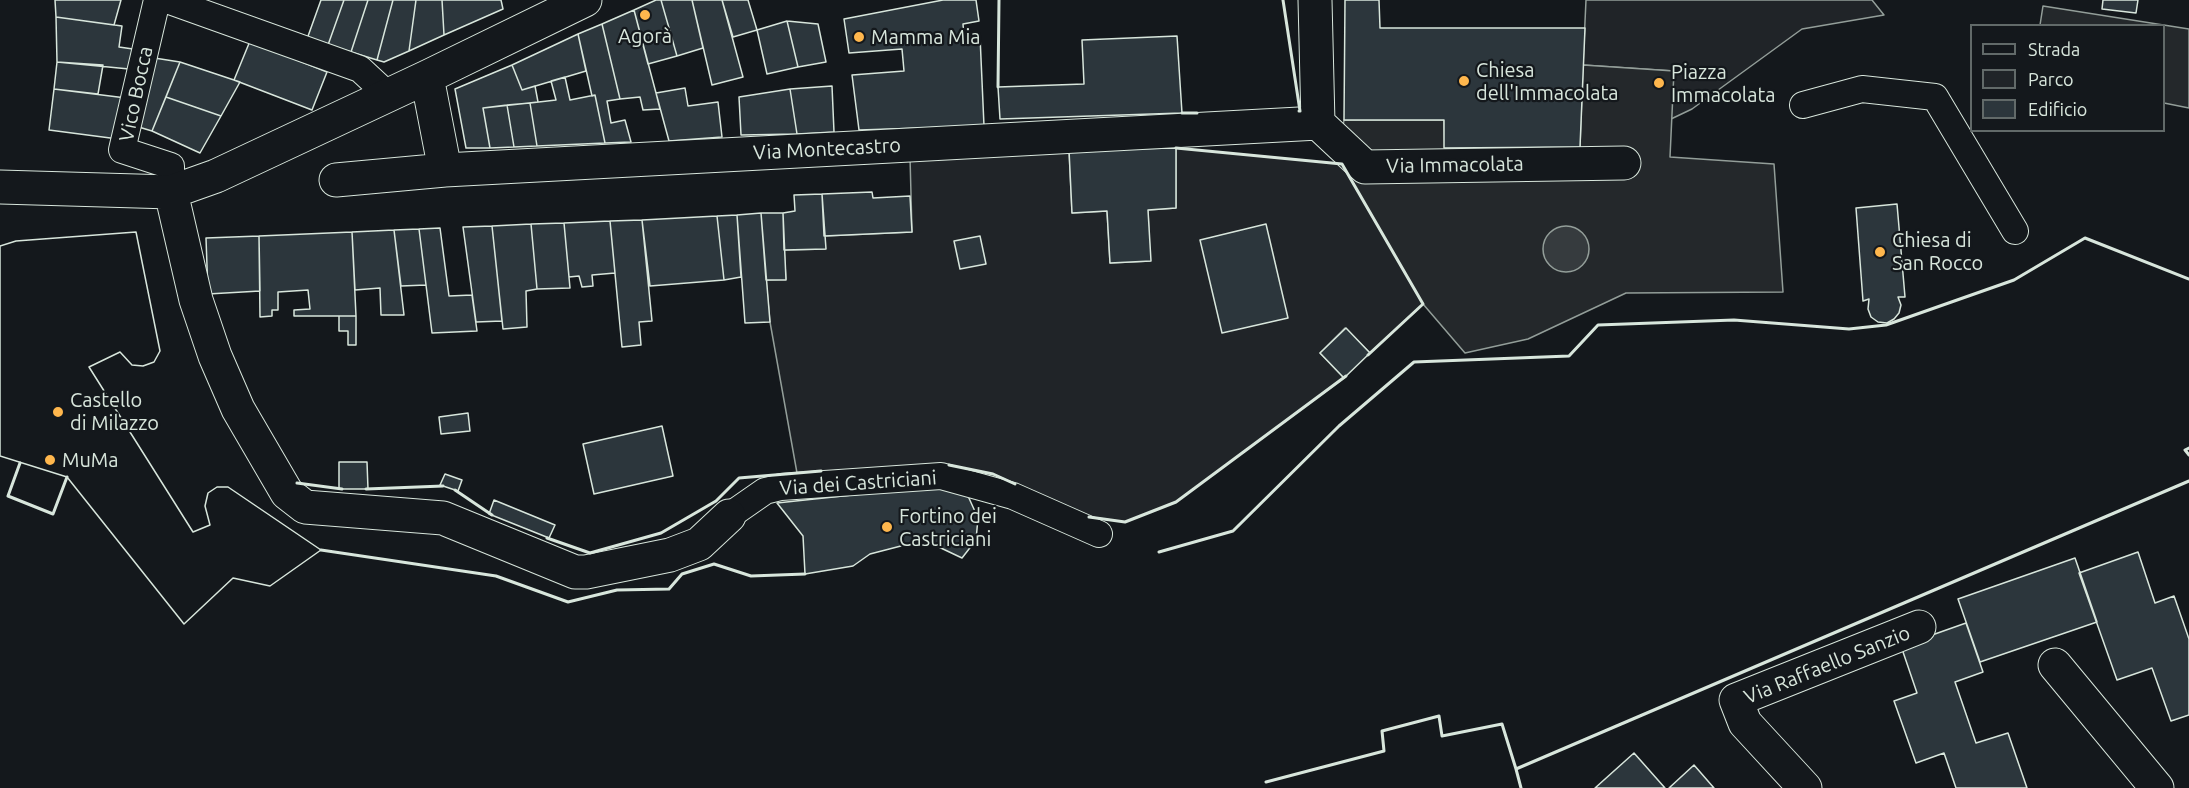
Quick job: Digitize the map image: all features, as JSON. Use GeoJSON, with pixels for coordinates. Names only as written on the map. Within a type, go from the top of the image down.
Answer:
{"type":"FeatureCollection","features":[{"type":"Feature","properties":{"kind":"street","name":"Vico Bocca"},"geometry":{"type":"LineString","coordinates":[[157,0],[122,150],[171,166],[171,192]]}},
{"type":"Feature","properties":{"kind":"street"},"geometry":{"type":"LineString","coordinates":[[167,0],[360,69],[388,95]]}},
{"type":"Feature","properties":{"kind":"street"},"geometry":{"type":"LineString","coordinates":[[1315,0],[1318,123]]}},
{"type":"Feature","properties":{"kind":"street"},"geometry":{"type":"LineString","coordinates":[[0,187],[171,192],[216,176],[427,77],[567,2]]}},
{"type":"Feature","properties":{"kind":"street"},"geometry":{"type":"LineString","coordinates":[[427,77],[446,170]]}},
{"type":"Feature","properties":{"kind":"street"},"geometry":{"type":"LineString","coordinates":[[1803,105],[1862,89],[1935,97],[2015,231]]}},
{"type":"Feature","properties":{"kind":"street","name":"Via Immacolata"},"geometry":{"type":"LineString","coordinates":[[1318,123],[1365,167],[1624,163]]}},
{"type":"Feature","properties":{"kind":"street","name":"Via Montecastro"},"geometry":{"type":"LineString","coordinates":[[336,180],[446,170],[1318,123]]}},
{"type":"Feature","properties":{"kind":"street","name":"Via dei Castriciani"},"geometry":{"type":"LineString","coordinates":[[171,192],[196,300],[219,366],[238,409],[287,494],[305,507],[443,519],[574,572],[586,572],[649,559],[699,544],[729,516],[765,491],[780,487],[941,476],[1013,496],[1099,534]]}},
{"type":"Feature","properties":{"kind":"street","name":"Via Raffaello Sanzio"},"geometry":{"type":"LineString","coordinates":[[1805,788],[1745,723],[1736,700],[1919,627]]}},
{"type":"Feature","properties":{"kind":"street"},"geometry":{"type":"LineString","coordinates":[[2055,665],[2157,788]]}},
{"type":"Feature","properties":{"kind":"green space"},"geometry":{"type":"Polygon","coordinates":[[[1586,0],[1872,0],[1884,15],[1802,29],[1692,109],[1671,119],[1674,71],[1583,65],[1586,0]]]}},
{"type":"Feature","properties":{"kind":"green space"},"geometry":{"type":"Polygon","coordinates":[[[1176,148],[1342,164],[1423,304],[1370,353],[1345,328],[1320,353],[1344,378],[1176,502],[1125,522],[1091,517],[993,474],[944,464],[797,473],[770,322],[766,280],[786,279],[784,250],[825,249],[824,236],[912,232],[910,157],[1069,150],[1072,213],[1107,211],[1110,263],[1150,261],[1148,210],[1176,208],[1176,148]]]}},
{"type":"Feature","properties":{"kind":"shaded area"},"geometry":{"type":"Polygon","coordinates":[[[2043,6],[2157,24],[2040,24],[2043,6]]]}},
{"type":"Feature","properties":{"kind":"shaded area"},"geometry":{"type":"Polygon","coordinates":[[[2165,25],[2189,29],[2189,108],[2165,103],[2165,25]]]}},
{"type":"Feature","properties":{"kind":"shaded area","name":"Piazza Immacolata"},"geometry":{"type":"Polygon","coordinates":[[[1583,65],[1674,71],[1670,157],[1774,164],[1783,292],[1626,293],[1528,339],[1465,353],[1423,304],[1342,164],[1340,145],[1344,120],[1444,120],[1445,148],[1580,147],[1583,65]]]}},
{"type":"Feature","properties":{"kind":"shaded area"},"geometry":{"type":"Polygon","coordinates":[[[1566,226],[1582,233],[1589,249],[1582,265],[1566,272],[1550,265],[1543,249],[1550,233],[1566,226]]]}},
{"type":"Feature","properties":{"kind":"building"},"geometry":{"type":"Polygon","coordinates":[[[55,0],[121,0],[114,25],[56,17],[55,0]]]}},
{"type":"Feature","properties":{"kind":"building"},"geometry":{"type":"Polygon","coordinates":[[[321,0],[344,0],[328,45],[307,39],[321,0]]]}},
{"type":"Feature","properties":{"kind":"building"},"geometry":{"type":"Polygon","coordinates":[[[344,0],[368,0],[351,52],[328,45],[344,0]]]}},
{"type":"Feature","properties":{"kind":"building"},"geometry":{"type":"Polygon","coordinates":[[[368,0],[393,0],[377,60],[351,52],[368,0]]]}},
{"type":"Feature","properties":{"kind":"building"},"geometry":{"type":"Polygon","coordinates":[[[393,0],[416,0],[409,51],[384,62],[377,60],[393,0]]]}},
{"type":"Feature","properties":{"kind":"building"},"geometry":{"type":"Polygon","coordinates":[[[416,0],[442,0],[444,35],[409,51],[416,0]]]}},
{"type":"Feature","properties":{"kind":"building"},"geometry":{"type":"Polygon","coordinates":[[[442,0],[501,0],[503,9],[444,35],[442,0]]]}},
{"type":"Feature","properties":{"kind":"building"},"geometry":{"type":"Polygon","coordinates":[[[661,0],[677,56],[648,64],[634,10],[661,0]]]}},
{"type":"Feature","properties":{"kind":"building"},"geometry":{"type":"Polygon","coordinates":[[[661,0],[692,0],[703,48],[677,56],[661,0]]]}},
{"type":"Feature","properties":{"kind":"building"},"geometry":{"type":"Polygon","coordinates":[[[692,0],[722,0],[743,77],[712,85],[692,0]]]}},
{"type":"Feature","properties":{"kind":"building"},"geometry":{"type":"Polygon","coordinates":[[[722,0],[748,0],[757,30],[733,37],[722,0]]]}},
{"type":"Feature","properties":{"kind":"building"},"geometry":{"type":"Polygon","coordinates":[[[943,0],[976,0],[979,21],[963,24],[964,37],[980,36],[984,126],[859,130],[852,75],[904,71],[902,49],[849,53],[844,19],[943,0]]]}},
{"type":"Feature","properties":{"kind":"building","name":"Chiesa dell'Immacolata"},"geometry":{"type":"Polygon","coordinates":[[[1345,0],[1379,0],[1380,28],[1585,28],[1580,147],[1444,148],[1444,120],[1344,120],[1345,0]]]}},
{"type":"Feature","properties":{"kind":"building"},"geometry":{"type":"Polygon","coordinates":[[[2103,0],[2138,0],[2136,13],[2102,9],[2103,0]]]}},
{"type":"Feature","properties":{"kind":"building"},"geometry":{"type":"Polygon","coordinates":[[[634,10],[660,109],[643,110],[640,97],[620,99],[602,24],[634,10]]]}},
{"type":"Feature","properties":{"kind":"building"},"geometry":{"type":"Polygon","coordinates":[[[56,17],[122,26],[119,47],[133,49],[129,69],[57,62],[56,17]]]}},
{"type":"Feature","properties":{"kind":"building"},"geometry":{"type":"Polygon","coordinates":[[[787,21],[798,67],[767,74],[757,30],[787,21]]]}},
{"type":"Feature","properties":{"kind":"building"},"geometry":{"type":"Polygon","coordinates":[[[787,21],[818,24],[826,62],[798,67],[787,21]]]}},
{"type":"Feature","properties":{"kind":"building"},"geometry":{"type":"Polygon","coordinates":[[[602,24],[620,99],[607,101],[611,123],[625,120],[631,142],[605,143],[595,95],[592,96],[578,34],[602,24]]]}},
{"type":"Feature","properties":{"kind":"building"},"geometry":{"type":"Polygon","coordinates":[[[578,34],[586,71],[522,90],[512,65],[578,34]]]}},
{"type":"Feature","properties":{"kind":"building"},"geometry":{"type":"Polygon","coordinates":[[[1177,36],[1182,113],[1000,119],[998,87],[1084,84],[1082,40],[1177,36]]]}},
{"type":"Feature","properties":{"kind":"building"},"geometry":{"type":"Polygon","coordinates":[[[250,41],[327,72],[312,110],[234,80],[250,41]]]}},
{"type":"Feature","properties":{"kind":"building"},"geometry":{"type":"Polygon","coordinates":[[[148,57],[180,62],[152,131],[132,125],[148,57]]]}},
{"type":"Feature","properties":{"kind":"building"},"geometry":{"type":"Polygon","coordinates":[[[57,62],[103,65],[98,94],[54,89],[57,62]]]}},
{"type":"Feature","properties":{"kind":"building"},"geometry":{"type":"Polygon","coordinates":[[[180,62],[240,82],[221,116],[166,97],[180,62]]]}},
{"type":"Feature","properties":{"kind":"building"},"geometry":{"type":"Polygon","coordinates":[[[512,65],[522,90],[535,86],[538,102],[483,108],[490,148],[466,148],[455,89],[512,65]]]}},
{"type":"Feature","properties":{"kind":"building"},"geometry":{"type":"Polygon","coordinates":[[[565,77],[570,100],[595,95],[605,143],[537,146],[530,103],[556,100],[551,81],[565,77]]]}},
{"type":"Feature","properties":{"kind":"building"},"geometry":{"type":"Polygon","coordinates":[[[832,86],[834,132],[797,134],[790,89],[832,86]]]}},
{"type":"Feature","properties":{"kind":"building"},"geometry":{"type":"Polygon","coordinates":[[[685,88],[688,106],[718,102],[722,137],[669,141],[656,93],[685,88]]]}},
{"type":"Feature","properties":{"kind":"building"},"geometry":{"type":"Polygon","coordinates":[[[54,89],[126,98],[118,139],[49,130],[54,89]]]}},
{"type":"Feature","properties":{"kind":"building"},"geometry":{"type":"Polygon","coordinates":[[[790,89],[797,134],[741,135],[739,97],[790,89]]]}},
{"type":"Feature","properties":{"kind":"building"},"geometry":{"type":"Polygon","coordinates":[[[166,97],[221,116],[200,153],[152,131],[166,97]]]}},
{"type":"Feature","properties":{"kind":"building"},"geometry":{"type":"Polygon","coordinates":[[[530,103],[537,146],[514,147],[507,105],[530,103]]]}},
{"type":"Feature","properties":{"kind":"building"},"geometry":{"type":"Polygon","coordinates":[[[507,105],[514,147],[490,148],[483,108],[507,105]]]}},
{"type":"Feature","properties":{"kind":"building"},"geometry":{"type":"Polygon","coordinates":[[[1176,148],[1176,208],[1148,210],[1151,261],[1110,263],[1107,211],[1072,213],[1069,150],[1176,148]]]}},
{"type":"Feature","properties":{"kind":"building"},"geometry":{"type":"Polygon","coordinates":[[[872,192],[873,198],[910,196],[912,232],[824,236],[822,194],[872,192]]]}},
{"type":"Feature","properties":{"kind":"building"},"geometry":{"type":"Polygon","coordinates":[[[822,194],[826,249],[784,250],[783,213],[795,211],[794,195],[822,194]]]}},
{"type":"Feature","properties":{"kind":"building","name":"Chiesa di San Rocco"},"geometry":{"type":"Polygon","coordinates":[[[1897,204],[1905,297],[1898,297],[1901,305],[1894,319],[1887,323],[1878,322],[1871,317],[1868,309],[1869,299],[1863,301],[1856,208],[1897,204]]]}},
{"type":"Feature","properties":{"kind":"building"},"geometry":{"type":"Polygon","coordinates":[[[761,213],[783,213],[786,280],[766,280],[761,213]]]}},
{"type":"Feature","properties":{"kind":"building"},"geometry":{"type":"Polygon","coordinates":[[[761,213],[770,322],[745,323],[737,215],[761,213]]]}},
{"type":"Feature","properties":{"kind":"building"},"geometry":{"type":"Polygon","coordinates":[[[737,215],[741,277],[724,280],[717,216],[737,215]]]}},
{"type":"Feature","properties":{"kind":"building"},"geometry":{"type":"Polygon","coordinates":[[[717,216],[724,280],[650,286],[642,220],[717,216]]]}},
{"type":"Feature","properties":{"kind":"building"},"geometry":{"type":"Polygon","coordinates":[[[642,220],[652,321],[639,322],[641,345],[622,347],[610,221],[642,220]]]}},
{"type":"Feature","properties":{"kind":"building"},"geometry":{"type":"Polygon","coordinates":[[[610,221],[615,273],[592,275],[593,286],[582,287],[579,276],[569,277],[564,223],[610,221]]]}},
{"type":"Feature","properties":{"kind":"building"},"geometry":{"type":"Polygon","coordinates":[[[564,223],[570,288],[537,289],[531,224],[564,223]]]}},
{"type":"Feature","properties":{"kind":"building"},"geometry":{"type":"Polygon","coordinates":[[[531,224],[537,289],[526,291],[527,327],[503,329],[492,226],[531,224]]]}},
{"type":"Feature","properties":{"kind":"building"},"geometry":{"type":"Polygon","coordinates":[[[1266,224],[1288,318],[1222,333],[1200,240],[1266,224]]]}},
{"type":"Feature","properties":{"kind":"building"},"geometry":{"type":"Polygon","coordinates":[[[492,226],[502,321],[476,322],[463,227],[492,226]]]}},
{"type":"Feature","properties":{"kind":"building"},"geometry":{"type":"Polygon","coordinates":[[[440,228],[449,296],[472,295],[477,331],[432,333],[419,229],[440,228]]]}},
{"type":"Feature","properties":{"kind":"building"},"geometry":{"type":"Polygon","coordinates":[[[419,229],[426,285],[401,286],[394,230],[419,229]]]}},
{"type":"Feature","properties":{"kind":"building"},"geometry":{"type":"Polygon","coordinates":[[[394,230],[404,315],[381,315],[380,288],[355,290],[352,232],[394,230]]]}},
{"type":"Feature","properties":{"kind":"building","name":"Castello di Milazzo"},"geometry":{"type":"Polygon","coordinates":[[[136,232],[160,351],[154,362],[143,366],[132,365],[120,352],[89,367],[193,532],[210,525],[205,506],[208,493],[217,487],[228,487],[321,550],[270,586],[233,578],[184,624],[67,477],[0,456],[0,246],[16,241],[136,232]]]}},
{"type":"Feature","properties":{"kind":"building","name":"Castello di Milazzo"},"geometry":{"type":"Polygon","coordinates":[[[136,232],[160,351],[154,362],[143,366],[132,365],[120,352],[89,367],[193,532],[210,525],[205,506],[208,493],[217,487],[228,487],[321,550],[270,586],[233,578],[184,624],[67,477],[0,456],[0,246],[16,241],[136,232]]]}},
{"type":"Feature","properties":{"kind":"building"},"geometry":{"type":"Polygon","coordinates":[[[352,232],[356,316],[294,316],[294,310],[310,309],[308,290],[278,292],[278,310],[272,310],[272,316],[260,317],[259,236],[352,232]]]}},
{"type":"Feature","properties":{"kind":"building"},"geometry":{"type":"Polygon","coordinates":[[[259,236],[260,291],[208,294],[206,238],[259,236]]]}},
{"type":"Feature","properties":{"kind":"building"},"geometry":{"type":"Polygon","coordinates":[[[980,236],[986,264],[960,269],[954,241],[980,236]]]}},
{"type":"Feature","properties":{"kind":"building"},"geometry":{"type":"Polygon","coordinates":[[[339,316],[356,316],[356,345],[348,345],[348,331],[339,331],[339,316]]]}},
{"type":"Feature","properties":{"kind":"building"},"geometry":{"type":"Polygon","coordinates":[[[1346,328],[1370,353],[1344,378],[1320,353],[1346,328]]]}},
{"type":"Feature","properties":{"kind":"building"},"geometry":{"type":"Polygon","coordinates":[[[468,413],[470,431],[441,434],[439,417],[468,413]]]}},
{"type":"Feature","properties":{"kind":"building"},"geometry":{"type":"Polygon","coordinates":[[[662,426],[673,476],[594,494],[583,444],[662,426]]]}},
{"type":"Feature","properties":{"kind":"building"},"geometry":{"type":"Polygon","coordinates":[[[339,462],[367,462],[368,489],[339,489],[339,462]]]}},
{"type":"Feature","properties":{"kind":"building"},"geometry":{"type":"Polygon","coordinates":[[[445,474],[462,480],[458,491],[440,485],[445,474]]]}},
{"type":"Feature","properties":{"kind":"building","name":"Fortino dei Castriciani"},"geometry":{"type":"Polygon","coordinates":[[[946,485],[968,496],[978,518],[976,540],[962,558],[924,540],[870,554],[853,566],[805,574],[803,536],[777,503],[946,485]]]}},
{"type":"Feature","properties":{"kind":"building"},"geometry":{"type":"Polygon","coordinates":[[[494,500],[555,525],[549,538],[489,514],[494,500]]]}},
{"type":"Feature","properties":{"kind":"building"},"geometry":{"type":"Polygon","coordinates":[[[2138,552],[2155,603],[2174,596],[2189,639],[2189,715],[2171,721],[2152,668],[2117,680],[2079,573],[2138,552]]]}},
{"type":"Feature","properties":{"kind":"building"},"geometry":{"type":"Polygon","coordinates":[[[2075,558],[2097,622],[1980,662],[1958,599],[2075,558]]]}},
{"type":"Feature","properties":{"kind":"building"},"geometry":{"type":"Polygon","coordinates":[[[1966,623],[1983,672],[1955,682],[1976,743],[2008,733],[2027,788],[1956,788],[1944,753],[1916,763],[1894,701],[1917,693],[1901,646],[1966,623]]]}},
{"type":"Feature","properties":{"kind":"building"},"geometry":{"type":"Polygon","coordinates":[[[1634,753],[1665,788],[1595,788],[1634,753]]]}},
{"type":"Feature","properties":{"kind":"building"},"geometry":{"type":"Polygon","coordinates":[[[1694,765],[1714,788],[1669,788],[1694,765]]]}},
{"type":"Feature","properties":{"kind":"wall"},"geometry":{"type":"LineString","coordinates":[[998,87],[999,0]]}},
{"type":"Feature","properties":{"kind":"wall"},"geometry":{"type":"LineString","coordinates":[[1283,0],[1299,111]]}},
{"type":"Feature","properties":{"kind":"wall"},"geometry":{"type":"LineString","coordinates":[[1182,113],[1197,113]]}},
{"type":"Feature","properties":{"kind":"wall"},"geometry":{"type":"LineString","coordinates":[[1176,148],[1342,164],[1423,304],[1368,355]]}},
{"type":"Feature","properties":{"kind":"wall"},"geometry":{"type":"LineString","coordinates":[[1159,552],[1233,531],[1339,426],[1414,362],[1569,356],[1598,325],[1734,320],[1849,329],[1886,325],[2014,280],[2085,238],[2189,279]]}},
{"type":"Feature","properties":{"kind":"wall"},"geometry":{"type":"LineString","coordinates":[[1089,517],[1125,522],[1176,502],[1346,376]]}},
{"type":"Feature","properties":{"kind":"wall"},"geometry":{"type":"LineString","coordinates":[[2189,448],[2185,450],[2189,455]]}},
{"type":"Feature","properties":{"kind":"wall"},"geometry":{"type":"LineString","coordinates":[[20,463],[8,496],[53,514],[67,477]]}},
{"type":"Feature","properties":{"kind":"wall"},"geometry":{"type":"LineString","coordinates":[[949,465],[993,474],[1015,484]]}},
{"type":"Feature","properties":{"kind":"wall"},"geometry":{"type":"LineString","coordinates":[[547,538],[590,553],[661,533],[716,501],[739,478],[821,471]]}},
{"type":"Feature","properties":{"kind":"wall"},"geometry":{"type":"LineString","coordinates":[[1521,788],[1516,769],[2189,481]]}},
{"type":"Feature","properties":{"kind":"wall"},"geometry":{"type":"LineString","coordinates":[[297,483],[342,489]]}},
{"type":"Feature","properties":{"kind":"wall"},"geometry":{"type":"LineString","coordinates":[[366,489],[443,486]]}},
{"type":"Feature","properties":{"kind":"wall"},"geometry":{"type":"LineString","coordinates":[[455,490],[492,515]]}},
{"type":"Feature","properties":{"kind":"wall"},"geometry":{"type":"LineString","coordinates":[[321,550],[496,576],[568,602],[617,590],[669,589],[682,574],[714,564],[751,576],[805,574]]}},
{"type":"Feature","properties":{"kind":"wall"},"geometry":{"type":"LineString","coordinates":[[1266,782],[1384,751],[1382,731],[1439,716],[1442,736],[1502,724],[1516,769]]}},
{"type":"Feature","properties":{"kind":"place","name":"Agorà"},"geometry":{"type":"Point","coordinates":[645,15]}},
{"type":"Feature","properties":{"kind":"place","name":"Mamma Mia"},"geometry":{"type":"Point","coordinates":[859,37]}},
{"type":"Feature","properties":{"kind":"place","name":"Chiesa dell'Immacolata"},"geometry":{"type":"Point","coordinates":[1464,81]}},
{"type":"Feature","properties":{"kind":"place","name":"Piazza Immacolata"},"geometry":{"type":"Point","coordinates":[1659,83]}},
{"type":"Feature","properties":{"kind":"place","name":"Chiesa di San Rocco"},"geometry":{"type":"Point","coordinates":[1880,252]}},
{"type":"Feature","properties":{"kind":"place","name":"Castello di Milazzo"},"geometry":{"type":"Point","coordinates":[58,412]}},
{"type":"Feature","properties":{"kind":"place","name":"MuMa"},"geometry":{"type":"Point","coordinates":[50,460]}},
{"type":"Feature","properties":{"kind":"place","name":"Fortino dei Castriciani"},"geometry":{"type":"Point","coordinates":[887,527]}}]}
